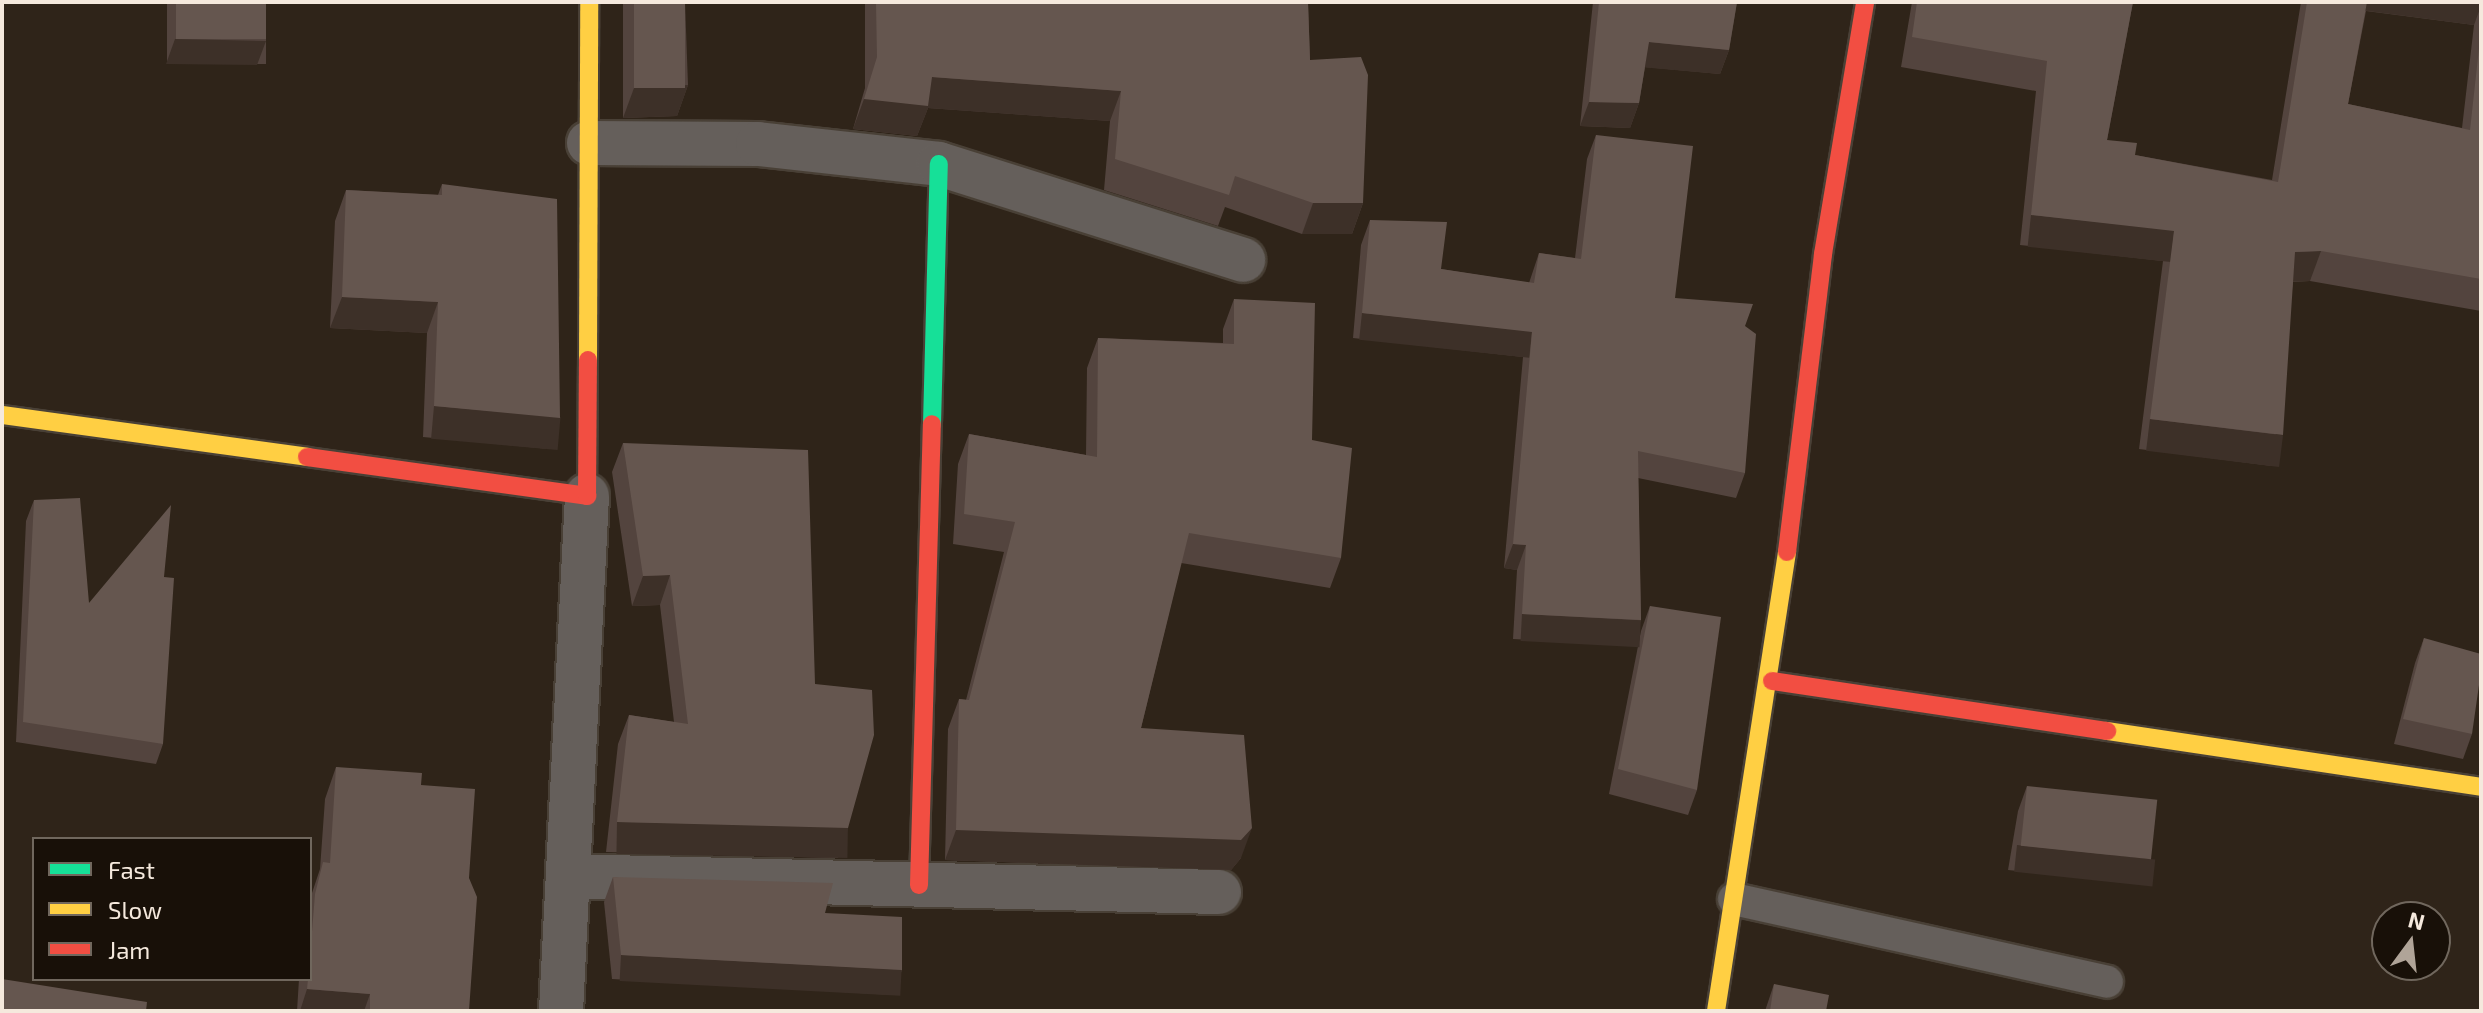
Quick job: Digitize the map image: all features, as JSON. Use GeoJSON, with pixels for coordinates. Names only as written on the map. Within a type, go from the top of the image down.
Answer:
{"type":"FeatureCollection","features":[{"type":"Feature","properties":{"kind":"street"},"geometry":{"type":"LineString","coordinates":[[561,1011],[587,496],[589,2]]}},
{"type":"Feature","properties":{"kind":"street"},"geometry":{"type":"LineString","coordinates":[[1716,1011],[1772,681],[1823,254],[1865,2]]}},
{"type":"Feature","properties":{"kind":"street"},"geometry":{"type":"LineString","coordinates":[[589,143],[758,144],[939,164],[1243,260]]}},
{"type":"Feature","properties":{"kind":"street"},"geometry":{"type":"LineString","coordinates":[[919,885],[939,164]]}},
{"type":"Feature","properties":{"kind":"street"},"geometry":{"type":"LineString","coordinates":[[2,415],[587,496]]}},
{"type":"Feature","properties":{"kind":"street"},"geometry":{"type":"LineString","coordinates":[[1772,681],[2481,787]]}},
{"type":"Feature","properties":{"kind":"street"},"geometry":{"type":"LineString","coordinates":[[568,876],[1219,892]]}},
{"type":"Feature","properties":{"kind":"lane"},"geometry":{"type":"LineString","coordinates":[[1734,899],[2107,982]]}},
{"type":"Feature","properties":{"kind":"building"},"geometry":{"type":"Polygon","coordinates":[[[176,2],[266,2],[266,39],[176,39],[176,2]]]}},
{"type":"Feature","properties":{"kind":"building"},"geometry":{"type":"Polygon","coordinates":[[[634,2],[685,2],[685,88],[634,88],[634,2]]]}},
{"type":"Feature","properties":{"kind":"building"},"geometry":{"type":"Polygon","coordinates":[[[876,2],[1308,2],[1310,60],[1361,57],[1368,75],[1363,203],[1313,203],[1235,176],[1229,195],[1115,159],[1121,91],[932,77],[928,106],[864,99],[877,57],[876,2]]]}},
{"type":"Feature","properties":{"kind":"building"},"geometry":{"type":"Polygon","coordinates":[[[1599,2],[1737,2],[1729,50],[1649,42],[1639,103],[1589,102],[1599,2]]]}},
{"type":"Feature","properties":{"kind":"building"},"geometry":{"type":"Polygon","coordinates":[[[1917,2],[2133,2],[2107,140],[2137,143],[2135,155],[2278,182],[2307,2],[2367,2],[2348,104],[2470,130],[2481,30],[2481,279],[2321,251],[2295,252],[2283,435],[2150,419],[2174,231],[2031,215],[2047,61],[1912,37],[1917,2]]]}},
{"type":"Feature","properties":{"kind":"building"},"geometry":{"type":"Polygon","coordinates":[[[1596,135],[1693,146],[1675,298],[1753,304],[1745,326],[1756,334],[1745,473],[1638,451],[1641,620],[1522,614],[1526,545],[1513,544],[1532,332],[1362,313],[1370,220],[1447,222],[1441,269],[1534,283],[1539,253],[1581,259],[1596,135]]]}},
{"type":"Feature","properties":{"kind":"building"},"geometry":{"type":"Polygon","coordinates":[[[442,184],[557,199],[560,418],[434,406],[438,302],[342,297],[346,190],[442,195],[442,184]]]}},
{"type":"Feature","properties":{"kind":"building"},"geometry":{"type":"Polygon","coordinates":[[[1234,299],[1315,303],[1312,440],[1352,448],[1341,558],[1189,533],[1141,728],[1244,735],[1252,828],[1241,840],[956,830],[959,699],[969,700],[1015,522],[964,514],[969,434],[1097,457],[1098,338],[1234,344],[1234,299]]]}},
{"type":"Feature","properties":{"kind":"building"},"geometry":{"type":"Polygon","coordinates":[[[623,443],[808,450],[815,684],[872,690],[874,735],[848,828],[617,822],[629,715],[688,724],[670,575],[643,576],[623,443]]]}},
{"type":"Feature","properties":{"kind":"building"},"geometry":{"type":"Polygon","coordinates":[[[80,498],[89,603],[171,505],[164,577],[174,578],[163,744],[23,722],[34,500],[80,498]]]}},
{"type":"Feature","properties":{"kind":"building"},"geometry":{"type":"Polygon","coordinates":[[[1650,606],[1721,617],[1697,790],[1618,769],[1650,606]]]}},
{"type":"Feature","properties":{"kind":"building"},"geometry":{"type":"Polygon","coordinates":[[[2424,638],[2481,654],[2472,734],[2403,719],[2424,638]]]}},
{"type":"Feature","properties":{"kind":"building"},"geometry":{"type":"Polygon","coordinates":[[[336,767],[422,773],[421,785],[475,789],[469,878],[477,897],[469,1011],[370,1011],[370,994],[307,989],[308,981],[312,981],[315,894],[323,862],[330,863],[336,767]]]}},
{"type":"Feature","properties":{"kind":"building"},"geometry":{"type":"Polygon","coordinates":[[[2027,786],[2157,800],[2151,859],[2021,846],[2027,786]]]}},
{"type":"Feature","properties":{"kind":"building"},"geometry":{"type":"Polygon","coordinates":[[[613,877],[833,883],[825,913],[902,917],[902,970],[621,955],[613,877]]]}},
{"type":"Feature","properties":{"kind":"building"},"geometry":{"type":"Polygon","coordinates":[[[2,979],[147,1002],[146,1011],[2,1011],[2,979]]]}},
{"type":"Feature","properties":{"kind":"building"},"geometry":{"type":"Polygon","coordinates":[[[1774,984],[1829,995],[1826,1011],[1770,1011],[1774,984]]]}},
{"type":"Feature","properties":{"kind":"traffic: fast"},"geometry":{"type":"LineString","coordinates":[[932,424],[939,164]]}},
{"type":"Feature","properties":{"kind":"traffic: slow"},"geometry":{"type":"LineString","coordinates":[[588,360],[589,2]]}},
{"type":"Feature","properties":{"kind":"traffic: slow"},"geometry":{"type":"LineString","coordinates":[[2,415],[307,457]]}},
{"type":"Feature","properties":{"kind":"traffic: slow"},"geometry":{"type":"LineString","coordinates":[[1716,1011],[1787,552]]}},
{"type":"Feature","properties":{"kind":"traffic: slow"},"geometry":{"type":"LineString","coordinates":[[2107,731],[2481,787]]}},
{"type":"Feature","properties":{"kind":"traffic: jam"},"geometry":{"type":"LineString","coordinates":[[1787,552],[1823,254],[1865,2]]}},
{"type":"Feature","properties":{"kind":"traffic: jam"},"geometry":{"type":"LineString","coordinates":[[307,457],[587,496],[588,360]]}},
{"type":"Feature","properties":{"kind":"traffic: jam"},"geometry":{"type":"LineString","coordinates":[[919,885],[932,424]]}},
{"type":"Feature","properties":{"kind":"traffic: jam"},"geometry":{"type":"LineString","coordinates":[[1772,681],[2107,731]]}}]}
